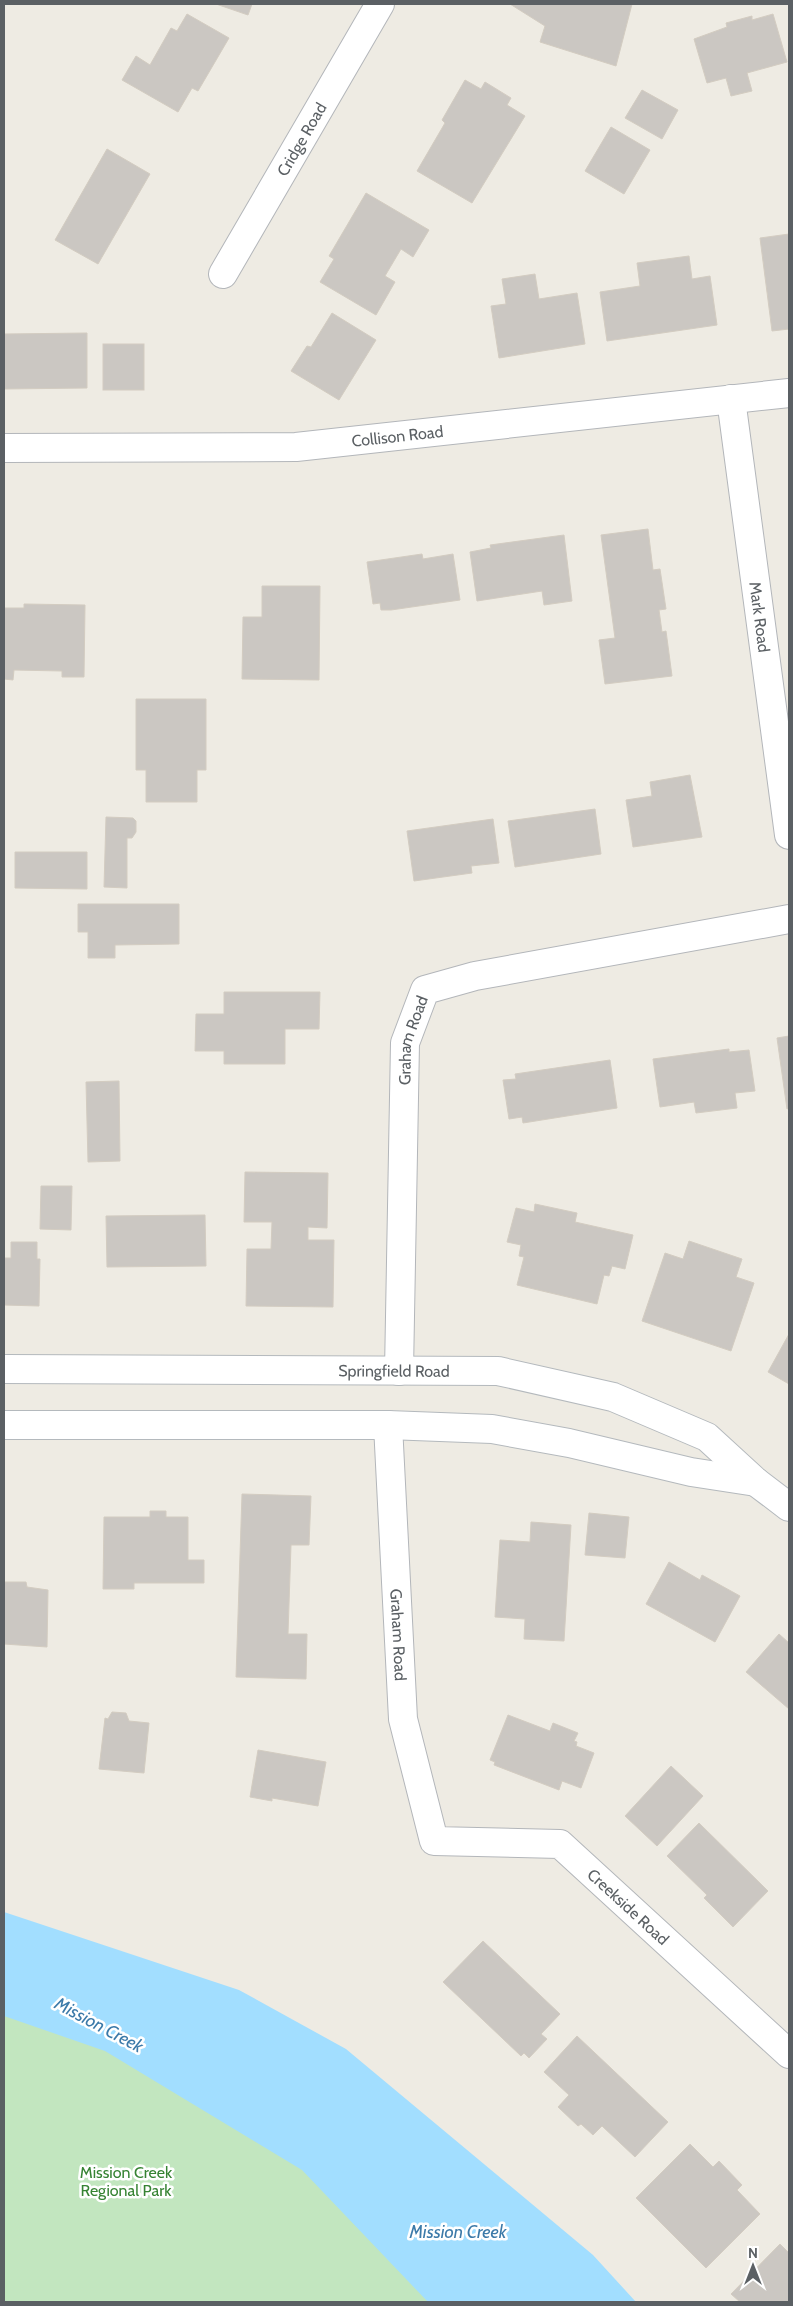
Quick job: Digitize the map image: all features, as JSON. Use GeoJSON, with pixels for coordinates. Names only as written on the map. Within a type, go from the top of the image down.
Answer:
{"type":"FeatureCollection","features":[{"type":"Feature","properties":{"kind":"street","name":"Cridge Road"},"geometry":{"type":"LineString","coordinates":[[223,274],[380,4]]}},
{"type":"Feature","properties":{"kind":"street","name":"Collison Road"},"geometry":{"type":"LineString","coordinates":[[4,448],[296,447],[789,393]]}},
{"type":"Feature","properties":{"kind":"street","name":"Mark Road"},"geometry":{"type":"LineString","coordinates":[[731,399],[789,836]]}},
{"type":"Feature","properties":{"kind":"street","name":"Graham Road"},"geometry":{"type":"LineString","coordinates":[[399,1371],[405,1043],[425,990],[475,976],[789,918]]}},
{"type":"Feature","properties":{"kind":"street","name":"Springfield Road"},"geometry":{"type":"LineString","coordinates":[[4,1369],[498,1371],[613,1398],[706,1437],[756,1482],[789,1507]]}},
{"type":"Feature","properties":{"kind":"street","name":"Springfield Road"},"geometry":{"type":"LineString","coordinates":[[4,1425],[388,1425],[492,1429],[569,1443],[691,1472],[756,1482]]}},
{"type":"Feature","properties":{"kind":"street","name":"Graham Road"},"geometry":{"type":"LineString","coordinates":[[388,1425],[403,1719],[434,1841]]}},
{"type":"Feature","properties":{"kind":"street","name":"Creekside Road"},"geometry":{"type":"LineString","coordinates":[[434,1841],[560,1844],[789,2054]]}},
{"type":"Feature","properties":{"kind":"green space","name":"Mission Creek Regional Park"},"geometry":{"type":"Polygon","coordinates":[[[4,2005],[187,2075],[472,2302],[4,2302],[4,2005]]]}},
{"type":"Feature","properties":{"kind":"water","name":"Mission Creek"},"geometry":{"type":"Polygon","coordinates":[[[4,1912],[239,1990],[346,2049],[593,2255],[636,2302],[428,2302],[302,2170],[105,2051],[4,2016],[4,1912]]]}},
{"type":"Feature","properties":{"kind":"building"},"geometry":{"type":"Polygon","coordinates":[[[216,4],[252,4],[248,15],[216,4]]]}},
{"type":"Feature","properties":{"kind":"building"},"geometry":{"type":"Polygon","coordinates":[[[510,4],[632,4],[616,66],[540,42],[545,26],[510,4]]]}},
{"type":"Feature","properties":{"kind":"building"},"geometry":{"type":"Polygon","coordinates":[[[187,14],[229,38],[198,91],[192,88],[178,112],[122,80],[136,56],[150,65],[171,28],[177,31],[187,14]]]}},
{"type":"Feature","properties":{"kind":"building"},"geometry":{"type":"Polygon","coordinates":[[[773,14],[787,62],[747,73],[752,91],[731,96],[726,78],[707,83],[694,39],[727,27],[726,23],[752,16],[752,20],[773,14]]]}},
{"type":"Feature","properties":{"kind":"building"},"geometry":{"type":"Polygon","coordinates":[[[465,80],[481,89],[485,82],[511,98],[507,105],[525,116],[472,203],[417,171],[445,123],[442,120],[465,80]]]}},
{"type":"Feature","properties":{"kind":"building"},"geometry":{"type":"Polygon","coordinates":[[[642,90],[678,110],[662,139],[625,118],[642,90]]]}},
{"type":"Feature","properties":{"kind":"building"},"geometry":{"type":"Polygon","coordinates":[[[611,127],[650,150],[624,194],[585,171],[611,127]]]}},
{"type":"Feature","properties":{"kind":"building"},"geometry":{"type":"Polygon","coordinates":[[[107,149],[150,174],[98,264],[55,240],[107,149]]]}},
{"type":"Feature","properties":{"kind":"building"},"geometry":{"type":"Polygon","coordinates":[[[366,193],[429,230],[413,257],[401,249],[385,276],[395,282],[376,315],[320,282],[334,259],[329,256],[366,193]]]}},
{"type":"Feature","properties":{"kind":"building"},"geometry":{"type":"Polygon","coordinates":[[[789,234],[789,329],[772,331],[760,238],[789,234]]]}},
{"type":"Feature","properties":{"kind":"building"},"geometry":{"type":"Polygon","coordinates":[[[689,256],[692,279],[710,276],[717,325],[607,341],[600,292],[640,286],[637,263],[689,256]]]}},
{"type":"Feature","properties":{"kind":"building"},"geometry":{"type":"Polygon","coordinates":[[[535,274],[539,299],[577,293],[585,344],[499,358],[491,306],[506,304],[502,279],[535,274]]]}},
{"type":"Feature","properties":{"kind":"building"},"geometry":{"type":"Polygon","coordinates":[[[332,313],[376,340],[339,400],[291,371],[307,346],[311,347],[332,313]]]}},
{"type":"Feature","properties":{"kind":"building"},"geometry":{"type":"Polygon","coordinates":[[[87,333],[87,388],[4,389],[4,334],[87,333]]]}},
{"type":"Feature","properties":{"kind":"building"},"geometry":{"type":"Polygon","coordinates":[[[103,344],[144,344],[144,390],[103,390],[103,344]]]}},
{"type":"Feature","properties":{"kind":"building"},"geometry":{"type":"Polygon","coordinates":[[[648,529],[653,570],[660,569],[666,609],[659,610],[662,632],[666,631],[672,676],[605,684],[599,640],[615,638],[601,535],[648,529]]]}},
{"type":"Feature","properties":{"kind":"building"},"geometry":{"type":"Polygon","coordinates":[[[564,535],[572,601],[544,605],[542,591],[477,601],[470,552],[491,548],[490,545],[564,535]]]}},
{"type":"Feature","properties":{"kind":"building"},"geometry":{"type":"Polygon","coordinates":[[[422,554],[423,559],[453,554],[460,600],[391,610],[381,610],[380,603],[373,604],[367,562],[422,554]]]}},
{"type":"Feature","properties":{"kind":"building"},"geometry":{"type":"Polygon","coordinates":[[[262,586],[320,586],[319,680],[242,679],[243,617],[262,617],[262,586]]]}},
{"type":"Feature","properties":{"kind":"building"},"geometry":{"type":"Polygon","coordinates":[[[24,604],[85,605],[84,677],[62,677],[62,671],[14,670],[13,680],[4,679],[4,608],[24,608],[24,604]]]}},
{"type":"Feature","properties":{"kind":"building"},"geometry":{"type":"Polygon","coordinates":[[[136,699],[206,699],[206,770],[197,770],[197,802],[146,802],[146,770],[136,770],[136,699]]]}},
{"type":"Feature","properties":{"kind":"building"},"geometry":{"type":"Polygon","coordinates":[[[690,775],[702,837],[633,847],[626,800],[652,796],[650,782],[690,775]]]}},
{"type":"Feature","properties":{"kind":"building"},"geometry":{"type":"Polygon","coordinates":[[[595,809],[601,854],[515,867],[508,821],[595,809]]]}},
{"type":"Feature","properties":{"kind":"building"},"geometry":{"type":"Polygon","coordinates":[[[106,817],[133,818],[136,821],[136,832],[132,838],[127,838],[127,888],[104,887],[106,817]]]}},
{"type":"Feature","properties":{"kind":"building"},"geometry":{"type":"Polygon","coordinates":[[[493,819],[499,863],[471,866],[472,873],[414,881],[407,831],[493,819]]]}},
{"type":"Feature","properties":{"kind":"building"},"geometry":{"type":"Polygon","coordinates":[[[15,852],[87,852],[87,889],[15,888],[15,852]]]}},
{"type":"Feature","properties":{"kind":"building"},"geometry":{"type":"Polygon","coordinates":[[[78,904],[179,904],[179,944],[115,945],[115,958],[88,958],[88,932],[78,932],[78,904]]]}},
{"type":"Feature","properties":{"kind":"building"},"geometry":{"type":"Polygon","coordinates":[[[224,992],[320,992],[319,1029],[285,1029],[285,1064],[224,1064],[224,1051],[195,1051],[196,1014],[224,1014],[224,992]]]}},
{"type":"Feature","properties":{"kind":"building"},"geometry":{"type":"Polygon","coordinates":[[[789,1036],[789,1108],[787,1109],[777,1038],[789,1036]]]}},
{"type":"Feature","properties":{"kind":"building"},"geometry":{"type":"Polygon","coordinates":[[[729,1049],[729,1052],[749,1050],[755,1091],[735,1093],[737,1108],[696,1113],[694,1102],[660,1107],[653,1059],[729,1049]]]}},
{"type":"Feature","properties":{"kind":"building"},"geometry":{"type":"Polygon","coordinates":[[[610,1060],[617,1108],[523,1123],[522,1117],[509,1119],[503,1080],[516,1079],[515,1074],[610,1060]]]}},
{"type":"Feature","properties":{"kind":"building"},"geometry":{"type":"Polygon","coordinates":[[[119,1081],[120,1161],[88,1162],[86,1082],[119,1081]]]}},
{"type":"Feature","properties":{"kind":"building"},"geometry":{"type":"Polygon","coordinates":[[[245,1172],[328,1173],[327,1228],[308,1227],[308,1240],[334,1240],[333,1307],[246,1306],[247,1249],[271,1249],[272,1222],[244,1222],[245,1172]]]}},
{"type":"Feature","properties":{"kind":"building"},"geometry":{"type":"Polygon","coordinates":[[[41,1186],[72,1186],[71,1230],[40,1229],[41,1186]]]}},
{"type":"Feature","properties":{"kind":"building"},"geometry":{"type":"Polygon","coordinates":[[[535,1204],[577,1213],[575,1222],[633,1235],[625,1269],[612,1266],[609,1276],[604,1275],[597,1304],[517,1285],[524,1257],[519,1256],[521,1245],[507,1242],[516,1208],[534,1212],[535,1204]]]}},
{"type":"Feature","properties":{"kind":"building"},"geometry":{"type":"Polygon","coordinates":[[[205,1215],[206,1266],[107,1267],[106,1216],[205,1215]]]}},
{"type":"Feature","properties":{"kind":"building"},"geometry":{"type":"Polygon","coordinates":[[[689,1241],[742,1259],[736,1277],[754,1283],[731,1351],[642,1321],[665,1253],[683,1259],[689,1241]]]}},
{"type":"Feature","properties":{"kind":"building"},"geometry":{"type":"Polygon","coordinates":[[[11,1242],[37,1242],[37,1259],[40,1259],[39,1306],[4,1305],[4,1258],[11,1258],[11,1242]]]}},
{"type":"Feature","properties":{"kind":"building"},"geometry":{"type":"Polygon","coordinates":[[[789,1334],[789,1384],[768,1372],[789,1334]]]}},
{"type":"Feature","properties":{"kind":"building"},"geometry":{"type":"Polygon","coordinates":[[[242,1494],[311,1496],[309,1545],[291,1545],[288,1634],[307,1634],[306,1679],[236,1677],[242,1494]]]}},
{"type":"Feature","properties":{"kind":"building"},"geometry":{"type":"Polygon","coordinates":[[[150,1511],[166,1511],[166,1517],[188,1517],[188,1560],[204,1560],[204,1583],[134,1583],[134,1589],[103,1589],[104,1517],[150,1517],[150,1511]]]}},
{"type":"Feature","properties":{"kind":"building"},"geometry":{"type":"Polygon","coordinates":[[[589,1513],[629,1517],[625,1558],[585,1555],[589,1513]]]}},
{"type":"Feature","properties":{"kind":"building"},"geometry":{"type":"Polygon","coordinates":[[[531,1522],[571,1525],[564,1641],[524,1639],[525,1619],[495,1617],[500,1540],[530,1542],[531,1522]]]}},
{"type":"Feature","properties":{"kind":"building"},"geometry":{"type":"Polygon","coordinates":[[[669,1562],[700,1580],[702,1575],[740,1596],[715,1642],[646,1604],[669,1562]]]}},
{"type":"Feature","properties":{"kind":"building"},"geometry":{"type":"Polygon","coordinates":[[[4,1582],[26,1582],[27,1587],[48,1590],[47,1647],[4,1644],[4,1582]]]}},
{"type":"Feature","properties":{"kind":"building"},"geometry":{"type":"Polygon","coordinates":[[[779,1634],[789,1643],[789,1709],[746,1672],[779,1634]]]}},
{"type":"Feature","properties":{"kind":"building"},"geometry":{"type":"Polygon","coordinates":[[[112,1712],[126,1713],[129,1721],[149,1723],[144,1773],[99,1769],[105,1718],[108,1719],[112,1712]]]}},
{"type":"Feature","properties":{"kind":"building"},"geometry":{"type":"Polygon","coordinates":[[[508,1715],[550,1731],[553,1723],[578,1733],[574,1741],[577,1742],[576,1746],[594,1753],[581,1788],[562,1781],[559,1790],[494,1765],[495,1762],[490,1760],[508,1715]]]}},
{"type":"Feature","properties":{"kind":"building"},"geometry":{"type":"Polygon","coordinates":[[[258,1750],[326,1762],[318,1806],[272,1798],[272,1801],[250,1797],[258,1750]]]}},
{"type":"Feature","properties":{"kind":"building"},"geometry":{"type":"Polygon","coordinates":[[[671,1766],[703,1796],[657,1846],[625,1816],[671,1766]]]}},
{"type":"Feature","properties":{"kind":"building"},"geometry":{"type":"Polygon","coordinates":[[[699,1823],[768,1891],[733,1927],[704,1898],[707,1895],[667,1856],[699,1823]]]}},
{"type":"Feature","properties":{"kind":"building"},"geometry":{"type":"Polygon","coordinates":[[[483,1941],[560,2014],[541,2034],[547,2039],[529,2058],[524,2053],[521,2056],[443,1982],[483,1941]]]}},
{"type":"Feature","properties":{"kind":"building"},"geometry":{"type":"Polygon","coordinates":[[[577,2036],[668,2122],[635,2157],[602,2126],[593,2135],[581,2124],[578,2126],[558,2107],[569,2095],[544,2072],[577,2036]]]}},
{"type":"Feature","properties":{"kind":"building"},"geometry":{"type":"Polygon","coordinates":[[[690,2144],[713,2167],[719,2161],[742,2185],[737,2190],[760,2214],[706,2268],[636,2198],[690,2144]]]}},
{"type":"Feature","properties":{"kind":"building"},"geometry":{"type":"Polygon","coordinates":[[[780,2244],[789,2253],[789,2302],[740,2302],[731,2294],[780,2244]]]}}]}
